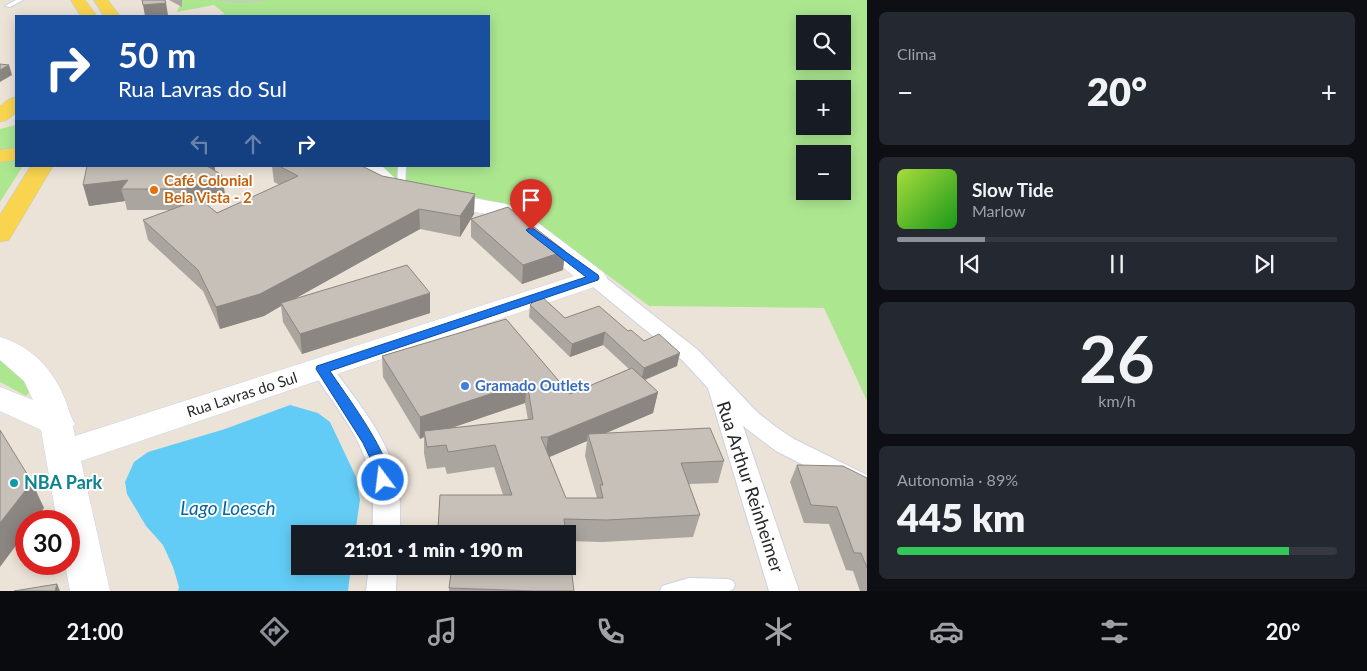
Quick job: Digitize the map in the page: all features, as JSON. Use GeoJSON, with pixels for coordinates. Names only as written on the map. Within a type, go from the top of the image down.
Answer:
{"type":"FeatureCollection","features":[{"type":"Feature","properties":{"kind":"main road"},"geometry":{"type":"LineString","coordinates":[[78,0],[87,15]]}},
{"type":"Feature","properties":{"kind":"main road"},"geometry":{"type":"LineString","coordinates":[[101,0],[111,15]]}},
{"type":"Feature","properties":{"kind":"main road"},"geometry":{"type":"LineString","coordinates":[[0,116],[15,105]]}},
{"type":"Feature","properties":{"kind":"main road"},"geometry":{"type":"LineString","coordinates":[[0,124],[15,121]]}},
{"type":"Feature","properties":{"kind":"main road"},"geometry":{"type":"LineString","coordinates":[[0,156],[15,154]]}},
{"type":"Feature","properties":{"kind":"main road"},"geometry":{"type":"LineString","coordinates":[[0,235],[41,167]]}},
{"type":"Feature","properties":{"kind":"street"},"geometry":{"type":"LineString","coordinates":[[370,167],[394,190],[498,209],[516,218],[690,355],[750,419],[779,441],[867,487]]}},
{"type":"Feature","properties":{"kind":"street","name":"Rua Lavras do Sul"},"geometry":{"type":"LineString","coordinates":[[60,439],[322,369],[594,278]]}},
{"type":"Feature","properties":{"kind":"street"},"geometry":{"type":"LineString","coordinates":[[0,347],[38,376],[48,395],[60,439],[90,591]]}},
{"type":"Feature","properties":{"kind":"street"},"geometry":{"type":"LineString","coordinates":[[322,369],[369,441],[379,462],[387,499],[386,525]]}},
{"type":"Feature","properties":{"kind":"street","name":"Rua Arthur Reinheimer"},"geometry":{"type":"LineString","coordinates":[[717,382],[784,591]]}},
{"type":"Feature","properties":{"kind":"street"},"geometry":{"type":"LineString","coordinates":[[0,398],[60,439]]}},
{"type":"Feature","properties":{"kind":"street"},"geometry":{"type":"LineString","coordinates":[[381,591],[382,575]]}},
{"type":"Feature","properties":{"kind":"lane"},"geometry":{"type":"LineString","coordinates":[[8,6],[20,0]]}},
{"type":"Feature","properties":{"kind":"lane"},"geometry":{"type":"LineString","coordinates":[[401,192],[402,167]]}},
{"type":"Feature","properties":{"kind":"lane"},"geometry":{"type":"LineString","coordinates":[[667,591],[689,584],[728,585]]}},
{"type":"Feature","properties":{"kind":"path"},"geometry":{"type":"LineString","coordinates":[[220,0],[239,2],[266,0]]}},
{"type":"Feature","properties":{"kind":"green space"},"geometry":{"type":"Polygon","coordinates":[[[182,0],[867,0],[867,401],[824,308],[649,306],[527,215],[483,199],[406,186],[395,181],[382,167],[490,167],[490,15],[220,15],[225,14],[214,5],[177,12],[182,0]]]}},
{"type":"Feature","properties":{"kind":"green space"},"geometry":{"type":"Polygon","coordinates":[[[15,125],[15,149],[0,150],[0,129],[15,125]]]}},
{"type":"Feature","properties":{"kind":"green space"},"geometry":{"type":"Polygon","coordinates":[[[15,157],[15,167],[22,167],[0,202],[0,159],[15,157]]]}},
{"type":"Feature","properties":{"kind":"green space"},"geometry":{"type":"Polygon","coordinates":[[[0,359],[35,386],[26,396],[0,382],[0,359]]]}},
{"type":"Feature","properties":{"kind":"water","name":"Lago Loesch"},"geometry":{"type":"Polygon","coordinates":[[[290,405],[318,413],[330,422],[356,477],[360,500],[356,525],[291,525],[291,575],[350,575],[348,591],[178,591],[179,587],[173,567],[163,545],[146,526],[127,494],[125,482],[134,462],[148,452],[225,429],[290,405]]]}},
{"type":"Feature","properties":{"kind":"building"},"geometry":{"type":"Polygon","coordinates":[[[142,0],[165,0],[166,3],[143,5],[142,0]]]}},
{"type":"Feature","properties":{"kind":"building"},"geometry":{"type":"Polygon","coordinates":[[[0,64],[9,65],[0,70],[0,64]]]}},
{"type":"Feature","properties":{"kind":"building"},"geometry":{"type":"Polygon","coordinates":[[[87,167],[209,167],[222,175],[186,189],[121,189],[128,180],[83,185],[87,167]]]}},
{"type":"Feature","properties":{"kind":"building"},"geometry":{"type":"Polygon","coordinates":[[[281,167],[364,167],[382,176],[475,194],[460,216],[419,209],[260,294],[216,307],[198,270],[143,220],[200,199],[217,213],[298,176],[281,167]]]}},
{"type":"Feature","properties":{"kind":"building"},"geometry":{"type":"Polygon","coordinates":[[[508,207],[565,251],[523,265],[471,219],[508,207]]]}},
{"type":"Feature","properties":{"kind":"building"},"geometry":{"type":"Polygon","coordinates":[[[407,265],[430,293],[300,334],[281,303],[407,265]]]}},
{"type":"Feature","properties":{"kind":"building"},"geometry":{"type":"Polygon","coordinates":[[[540,295],[565,318],[599,306],[628,331],[631,330],[644,341],[659,334],[680,353],[644,368],[605,332],[572,344],[530,305],[540,295]]]}},
{"type":"Feature","properties":{"kind":"building"},"geometry":{"type":"Polygon","coordinates":[[[506,319],[570,394],[632,368],[658,392],[548,437],[541,437],[566,498],[603,498],[600,485],[603,485],[588,434],[710,428],[724,461],[681,463],[700,515],[607,520],[564,519],[565,525],[438,525],[440,495],[512,495],[495,445],[448,452],[446,445],[427,447],[424,431],[533,419],[527,382],[420,417],[382,356],[506,319]]]}},
{"type":"Feature","properties":{"kind":"building"},"geometry":{"type":"Polygon","coordinates":[[[0,430],[32,482],[0,523],[0,430]]]}},
{"type":"Feature","properties":{"kind":"building"},"geometry":{"type":"Polygon","coordinates":[[[797,465],[843,466],[867,478],[867,568],[861,553],[854,553],[837,507],[811,505],[797,465]]]}},
{"type":"Feature","properties":{"kind":"building"},"geometry":{"type":"Polygon","coordinates":[[[451,575],[572,575],[574,591],[534,591],[449,588],[451,575]]]}},
{"type":"Feature","properties":{"kind":"building"},"geometry":{"type":"Polygon","coordinates":[[[57,584],[55,591],[14,591],[57,584]]]}},
{"type":"Feature","properties":{"kind":"place","name":"Café Colonial Bela Vista - 2"},"geometry":{"type":"Point","coordinates":[154,190]}},
{"type":"Feature","properties":{"kind":"place","name":"Gramado Outlets"},"geometry":{"type":"Point","coordinates":[465,386]}},
{"type":"Feature","properties":{"kind":"place","name":"NBA Park"},"geometry":{"type":"Point","coordinates":[14,483]}},
{"type":"Feature","properties":{"kind":"route"},"geometry":{"type":"LineString","coordinates":[[383,480],[379,462],[369,441],[322,369],[594,278],[531,230]]}}]}
